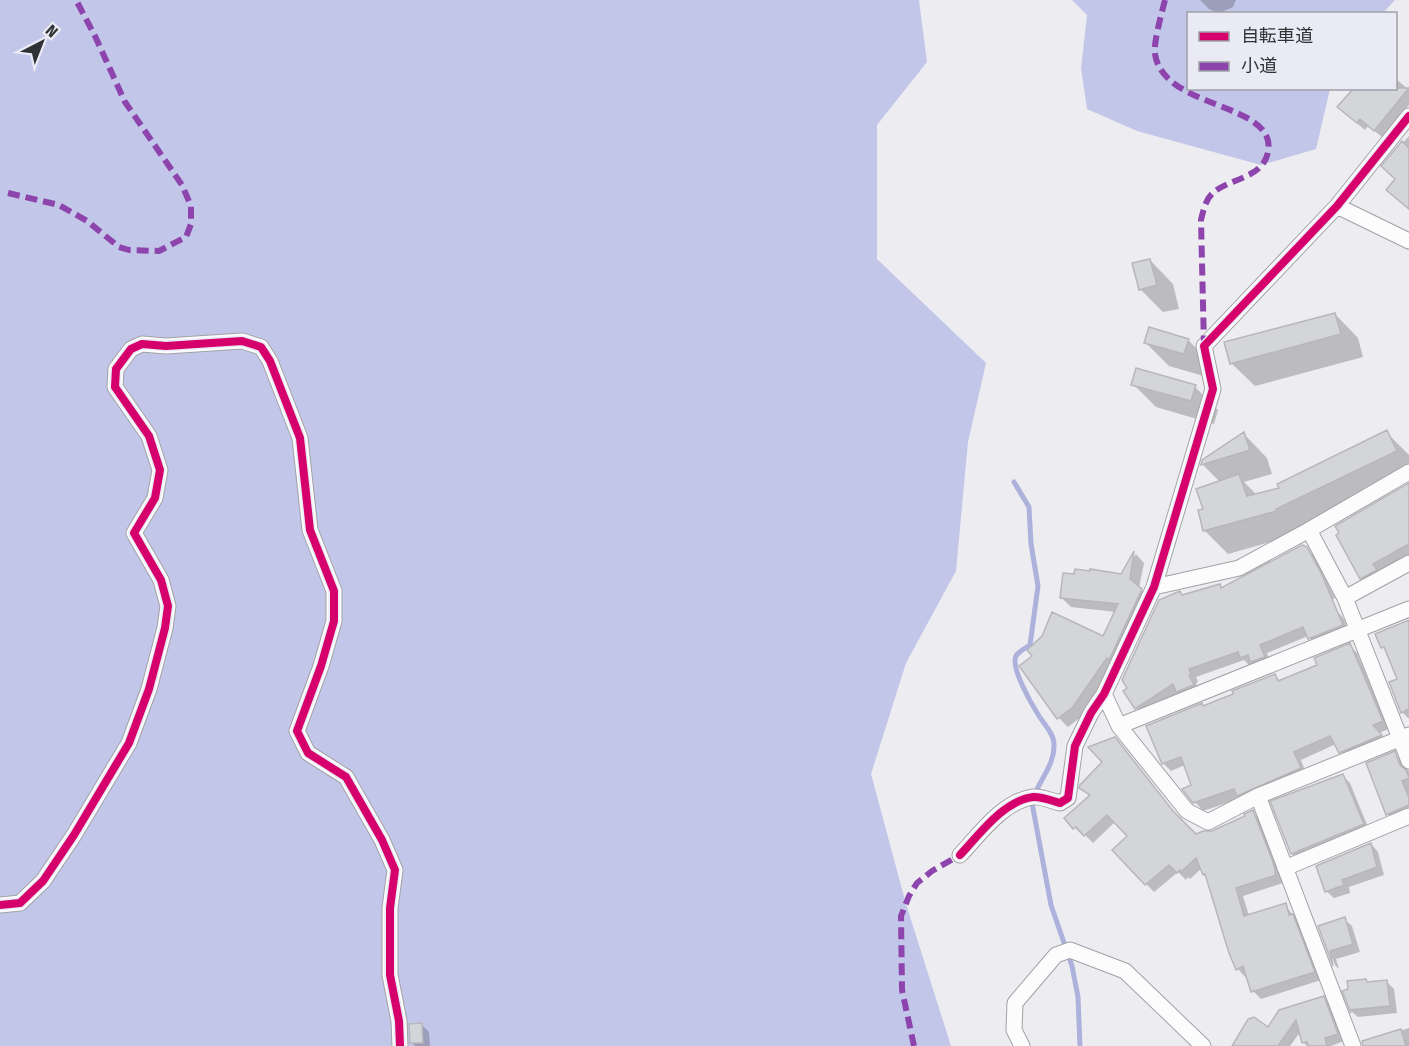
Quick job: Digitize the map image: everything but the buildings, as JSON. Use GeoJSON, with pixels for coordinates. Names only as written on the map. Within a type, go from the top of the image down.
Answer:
{"type":"FeatureCollection","features":[{"type":"Feature","properties":{"kind":"street"},"geometry":{"type":"LineString","coordinates":[[960,855],[1013,803],[1034,797],[1060,803],[1068,798],[1075,746],[1091,713],[1104,694],[1154,587],[1213,389],[1204,346],[1337,206],[1409,116]]}},
{"type":"Feature","properties":{"kind":"street"},"geometry":{"type":"LineString","coordinates":[[1337,206],[1409,241]]}},
{"type":"Feature","properties":{"kind":"street"},"geometry":{"type":"LineString","coordinates":[[0,904],[20,903],[43,880],[86,815],[129,743],[149,689],[165,628],[168,606],[161,580],[134,533],[155,498],[160,470],[150,436],[115,387],[116,369],[130,349],[142,344],[166,346],[242,341],[261,347],[270,361],[300,438],[310,530],[334,591],[334,621],[321,666],[297,731],[308,753],[346,777],[382,840],[395,870],[390,908],[390,975],[399,1021],[400,1046]]}},
{"type":"Feature","properties":{"kind":"street"},"geometry":{"type":"LineString","coordinates":[[1154,587],[1239,568],[1310,530],[1409,472]]}},
{"type":"Feature","properties":{"kind":"street"},"geometry":{"type":"LineString","coordinates":[[1310,530],[1345,598],[1356,630],[1405,737],[1409,761]]}},
{"type":"Feature","properties":{"kind":"street"},"geometry":{"type":"LineString","coordinates":[[1345,598],[1409,563]]}},
{"type":"Feature","properties":{"kind":"street"},"geometry":{"type":"LineString","coordinates":[[1119,726],[1409,609]]}},
{"type":"Feature","properties":{"kind":"street"},"geometry":{"type":"LineString","coordinates":[[1104,694],[1119,726],[1187,811],[1208,822],[1258,796],[1405,737]]}},
{"type":"Feature","properties":{"kind":"street"},"geometry":{"type":"LineString","coordinates":[[1258,796],[1353,1046]]}},
{"type":"Feature","properties":{"kind":"street"},"geometry":{"type":"LineString","coordinates":[[1285,868],[1409,816]]}},
{"type":"Feature","properties":{"kind":"street"},"geometry":{"type":"LineString","coordinates":[[1022,1046],[1014,1030],[1015,1003],[1056,955],[1070,950],[1125,971],[1203,1046]]}},
{"type":"Feature","properties":{"kind":"shaded area"},"geometry":{"type":"Polygon","coordinates":[[[0,0],[919,0],[927,62],[877,125],[877,259],[986,363],[968,442],[956,571],[906,663],[871,774],[906,904],[951,1046],[0,1046],[0,0]]]}},
{"type":"Feature","properties":{"kind":"shaded area"},"geometry":{"type":"Polygon","coordinates":[[[1072,0],[1395,0],[1384,12],[1187,12],[1187,90],[1330,90],[1316,149],[1261,165],[1137,131],[1087,109],[1081,68],[1087,15],[1072,0]]]}},
{"type":"Feature","properties":{"kind":"waterway"},"geometry":{"type":"LineString","coordinates":[[1014,482],[1029,507],[1031,544],[1038,586],[1030,645],[1018,653],[1015,661],[1023,686],[1054,740],[1052,760],[1032,803],[1051,905],[1072,966],[1078,997],[1080,1046]]}},
{"type":"Feature","properties":{"kind":"marked path"},"geometry":{"type":"LineString","coordinates":[[8,193],[59,205],[87,221],[119,247],[129,250],[159,251],[186,237],[191,224],[191,206],[182,185],[125,102],[76,0]]}},
{"type":"Feature","properties":{"kind":"marked path"},"geometry":{"type":"LineString","coordinates":[[1165,0],[1155,49],[1163,72],[1177,86],[1256,123],[1266,136],[1268,152],[1260,167],[1214,192],[1204,209],[1201,220],[1204,346]]}},
{"type":"Feature","properties":{"kind":"marked path"},"geometry":{"type":"LineString","coordinates":[[914,1046],[902,990],[901,916],[917,883],[932,871],[960,855]]}},
{"type":"Feature","properties":{"kind":"cycle path"},"geometry":{"type":"LineString","coordinates":[[960,855],[992,820],[1012,805],[1033,797],[1060,803],[1068,798],[1075,746],[1091,713],[1104,694],[1154,587],[1213,389],[1204,346],[1337,206],[1409,116]]}},
{"type":"Feature","properties":{"kind":"cycle path"},"geometry":{"type":"LineString","coordinates":[[0,905],[20,903],[43,881],[74,835],[129,743],[149,689],[165,628],[168,606],[161,580],[134,533],[155,498],[160,470],[149,436],[115,387],[116,369],[131,349],[142,344],[166,346],[242,341],[261,347],[270,361],[300,438],[310,530],[334,591],[334,621],[321,666],[297,731],[308,753],[346,777],[382,840],[395,870],[390,908],[390,975],[399,1021],[400,1046]]}}]}
